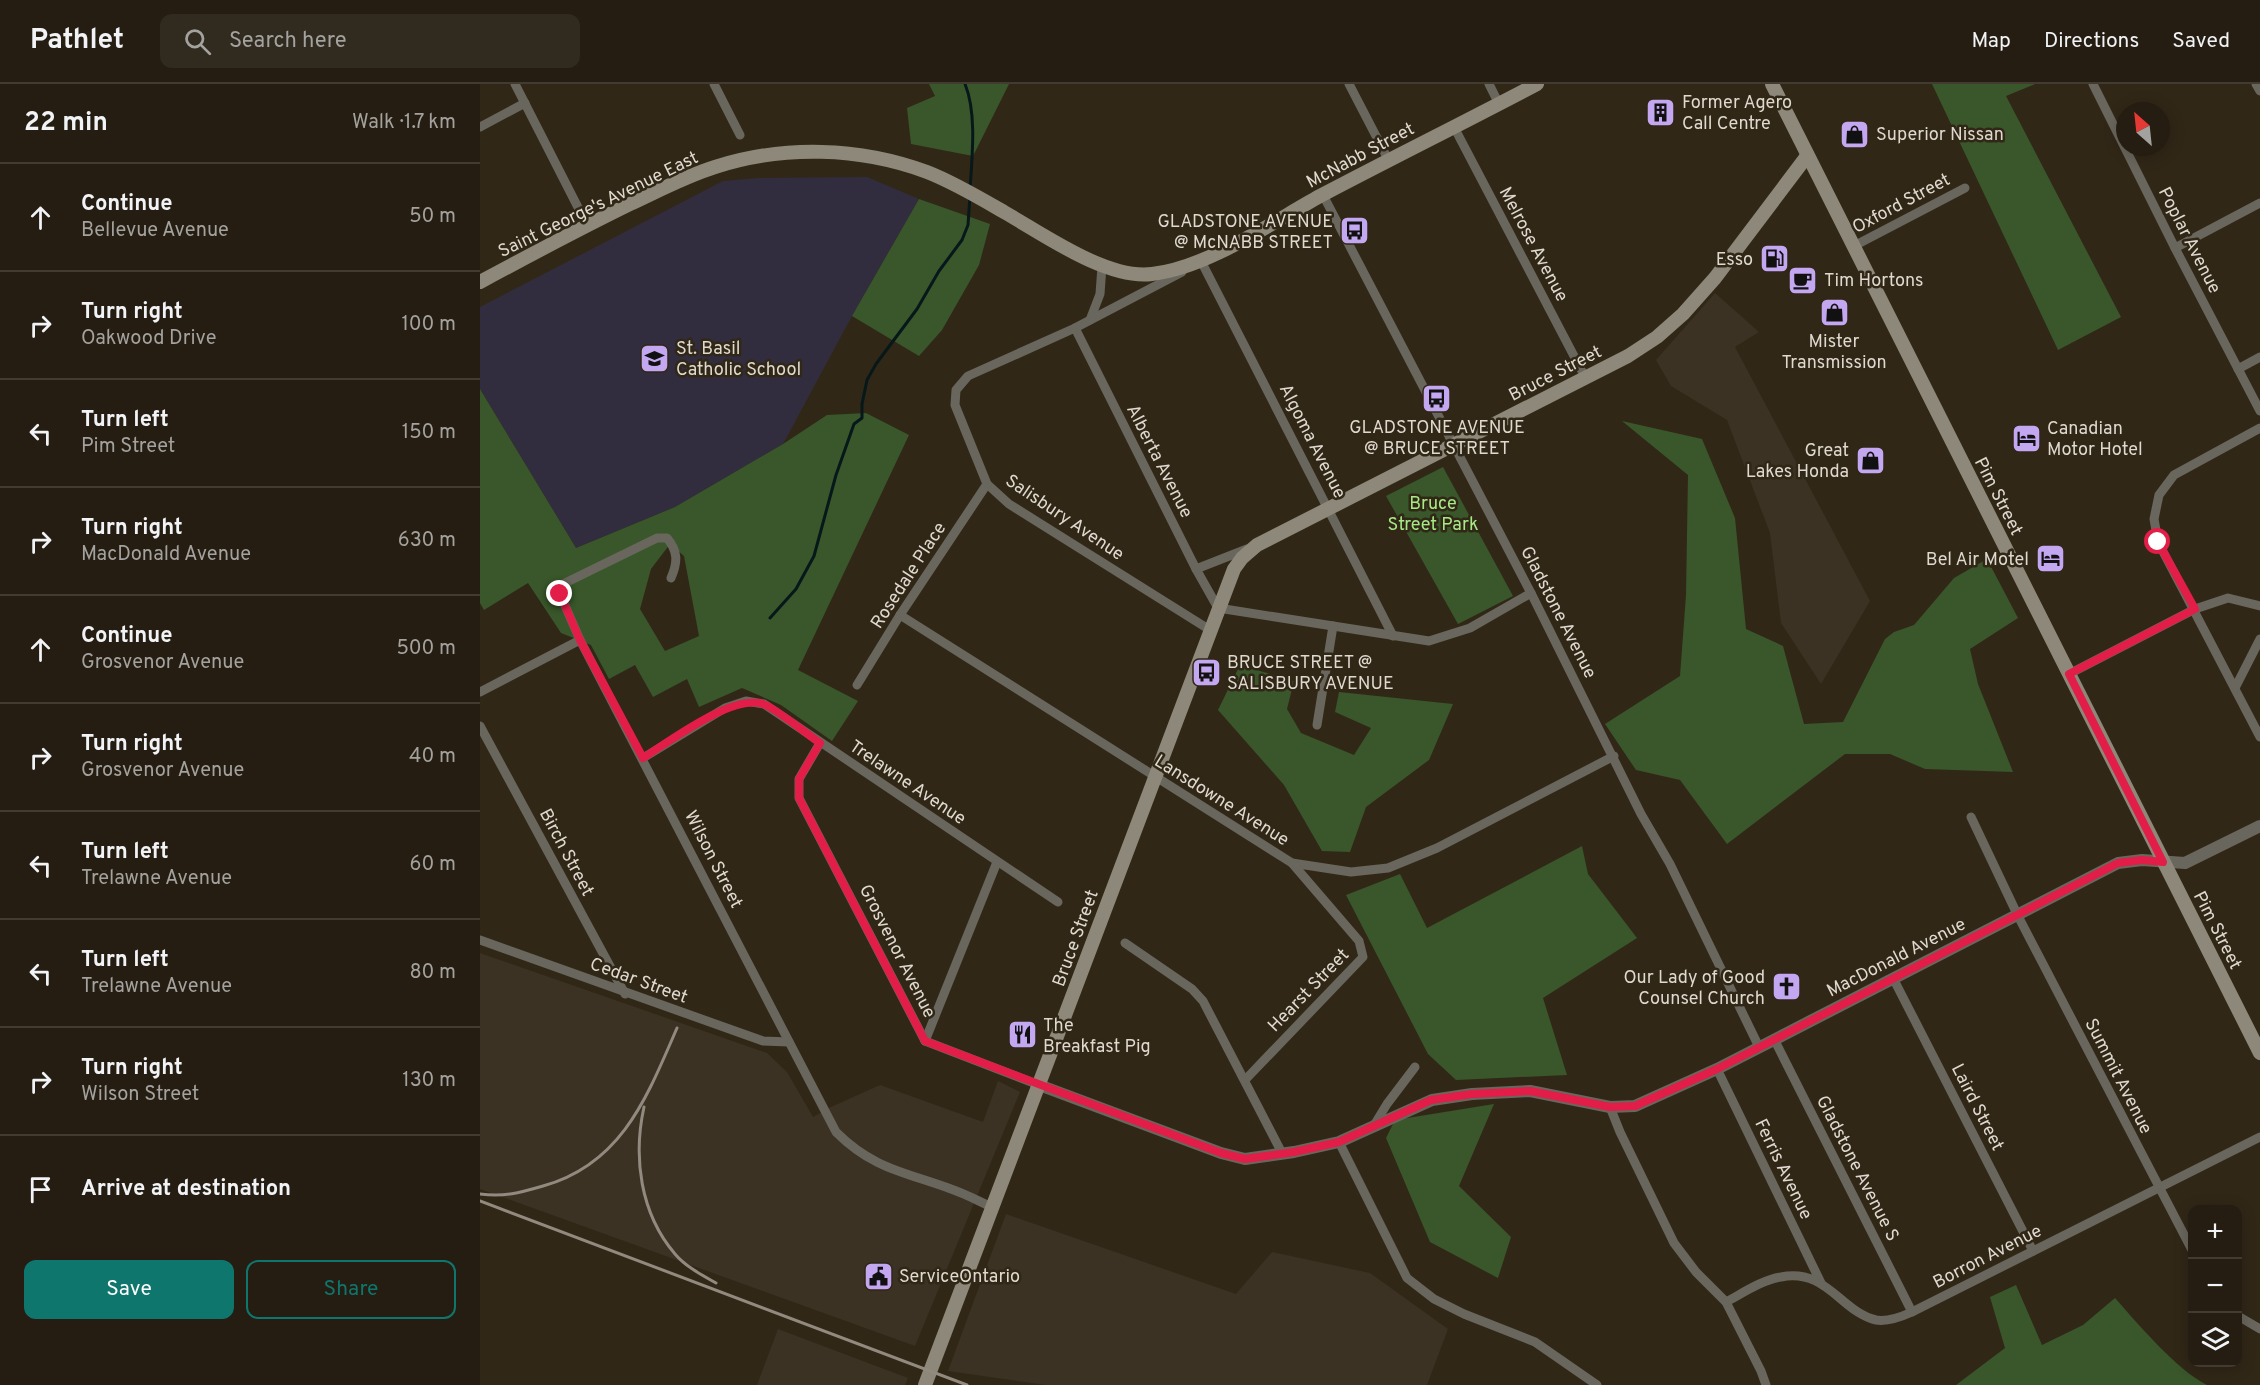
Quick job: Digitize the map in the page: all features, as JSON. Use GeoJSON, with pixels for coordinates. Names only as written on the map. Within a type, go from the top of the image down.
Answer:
{"type":"FeatureCollection","features":[{"type":"Feature","properties":{"kind":"main road","name":"McNabb Street"},"geometry":{"type":"LineString","coordinates":[[1102,266],[1125,272],[1151,274],[1202,261],[1323,195],[1537,84]]}},
{"type":"Feature","properties":{"kind":"main road","name":"Pim Street"},"geometry":{"type":"LineString","coordinates":[[1772,84],[1852,247],[2260,1053]]}},
{"type":"Feature","properties":{"kind":"main road","name":"Saint George's Avenue East"},"geometry":{"type":"LineString","coordinates":[[480,282],[587,225],[684,179],[716,167],[777,153],[827,152],[878,159],[929,173],[1102,266]]}},
{"type":"Feature","properties":{"kind":"main road","name":"Bruce Street"},"geometry":{"type":"LineString","coordinates":[[925,1385],[994,1208],[1234,569],[1242,558],[1257,545],[1628,356],[1657,337],[1683,315],[1715,278],[1807,156]]}},
{"type":"Feature","properties":{"kind":"street"},"geometry":{"type":"LineString","coordinates":[[515,84],[587,225]]}},
{"type":"Feature","properties":{"kind":"street"},"geometry":{"type":"LineString","coordinates":[[714,84],[740,135]]}},
{"type":"Feature","properties":{"kind":"street"},"geometry":{"type":"LineString","coordinates":[[1349,84],[1389,161]]}},
{"type":"Feature","properties":{"kind":"street"},"geometry":{"type":"LineString","coordinates":[[1489,84],[1499,104]]}},
{"type":"Feature","properties":{"kind":"street","name":"Poplar Avenue"},"geometry":{"type":"LineString","coordinates":[[2093,84],[2260,411]]}},
{"type":"Feature","properties":{"kind":"street"},"geometry":{"type":"LineString","coordinates":[[2256,84],[2260,92]]}},
{"type":"Feature","properties":{"kind":"street"},"geometry":{"type":"LineString","coordinates":[[480,127],[525,103]]}},
{"type":"Feature","properties":{"kind":"street","name":"Melrose Avenue"},"geometry":{"type":"LineString","coordinates":[[1454,127],[1585,377]]}},
{"type":"Feature","properties":{"kind":"street","name":"Oxford Street"},"geometry":{"type":"LineString","coordinates":[[1852,247],[1965,188]]}},
{"type":"Feature","properties":{"kind":"street","name":"Gladstone Avenue"},"geometry":{"type":"LineString","coordinates":[[1323,195],[1531,593],[1641,813],[1671,864],[1759,1047]]}},
{"type":"Feature","properties":{"kind":"street"},"geometry":{"type":"LineString","coordinates":[[2175,248],[2260,203]]}},
{"type":"Feature","properties":{"kind":"street","name":"McNabb Street"},"geometry":{"type":"LineString","coordinates":[[956,390],[968,376],[1075,328],[1202,261]]}},
{"type":"Feature","properties":{"kind":"street","name":"Algoma Avenue"},"geometry":{"type":"LineString","coordinates":[[1202,261],[1393,636]]}},
{"type":"Feature","properties":{"kind":"street"},"geometry":{"type":"LineString","coordinates":[[1089,320],[1100,294],[1102,266]]}},
{"type":"Feature","properties":{"kind":"street","name":"Alberta Avenue"},"geometry":{"type":"LineString","coordinates":[[1075,328],[1196,569],[1218,608]]}},
{"type":"Feature","properties":{"kind":"street"},"geometry":{"type":"LineString","coordinates":[[2238,369],[2260,357]]}},
{"type":"Feature","properties":{"kind":"street","name":"Salisbury Avenue"},"geometry":{"type":"LineString","coordinates":[[956,390],[955,405],[987,484],[1009,504],[1210,630]]}},
{"type":"Feature","properties":{"kind":"street"},"geometry":{"type":"LineString","coordinates":[[2260,428],[2174,475],[2159,495],[2154,519],[2158,542],[2260,737]]}},
{"type":"Feature","properties":{"kind":"street","name":"Rosedale Place"},"geometry":{"type":"LineString","coordinates":[[857,686],[900,615],[987,484]]}},
{"type":"Feature","properties":{"kind":"street","name":"Wilson Street"},"geometry":{"type":"LineString","coordinates":[[671,578],[676,568],[677,555],[667,538],[657,538],[566,583],[560,594],[580,640],[836,1132],[851,1147],[886,1168],[954,1189],[994,1208]]}},
{"type":"Feature","properties":{"kind":"street","name":"Bruce Street"},"geometry":{"type":"LineString","coordinates":[[1196,569],[1257,545]]}},
{"type":"Feature","properties":{"kind":"street"},"geometry":{"type":"LineString","coordinates":[[1218,608],[1429,641],[1470,628],[1531,593]]}},
{"type":"Feature","properties":{"kind":"street"},"geometry":{"type":"LineString","coordinates":[[2069,674],[2195,609],[2228,598],[2260,606]]}},
{"type":"Feature","properties":{"kind":"street","name":"Lansdowne Avenue"},"geometry":{"type":"LineString","coordinates":[[900,615],[1292,863],[1351,872],[1388,868],[1437,848],[1614,756]]}},
{"type":"Feature","properties":{"kind":"street"},"geometry":{"type":"LineString","coordinates":[[1317,725],[1333,626]]}},
{"type":"Feature","properties":{"kind":"street"},"geometry":{"type":"LineString","coordinates":[[2235,688],[2260,639]]}},
{"type":"Feature","properties":{"kind":"street"},"geometry":{"type":"LineString","coordinates":[[480,692],[580,640]]}},
{"type":"Feature","properties":{"kind":"street","name":"Trelawne Avenue"},"geometry":{"type":"LineString","coordinates":[[643,758],[725,708],[746,702],[764,704],[1058,902]]}},
{"type":"Feature","properties":{"kind":"street","name":"Birch Street"},"geometry":{"type":"LineString","coordinates":[[480,726],[625,994]]}},
{"type":"Feature","properties":{"kind":"street","name":"Grosvenor Avenue"},"geometry":{"type":"LineString","coordinates":[[820,743],[799,779],[799,798],[925,1041],[1221,1153],[1245,1159],[1339,1142]]}},
{"type":"Feature","properties":{"kind":"street","name":"Summit Avenue"},"geometry":{"type":"LineString","coordinates":[[1971,817],[2018,916],[2188,1241]]}},
{"type":"Feature","properties":{"kind":"street","name":"MacDonald Avenue"},"geometry":{"type":"LineString","coordinates":[[1339,1142],[1431,1100],[1472,1094],[1530,1091],[1610,1107],[1635,1106],[1717,1069],[2118,863],[2142,860],[2185,862],[2260,826]]}},
{"type":"Feature","properties":{"kind":"street"},"geometry":{"type":"LineString","coordinates":[[925,1041],[997,862]]}},
{"type":"Feature","properties":{"kind":"street","name":"Hearst Street"},"geometry":{"type":"LineString","coordinates":[[1245,1080],[1364,957],[1359,942],[1292,863]]}},
{"type":"Feature","properties":{"kind":"street","name":"Cedar Street"},"geometry":{"type":"LineString","coordinates":[[480,940],[625,994],[763,1041],[789,1041]]}},
{"type":"Feature","properties":{"kind":"street"},"geometry":{"type":"LineString","coordinates":[[1125,944],[1192,989],[1203,1001],[1282,1153]]}},
{"type":"Feature","properties":{"kind":"street","name":"Laird Street"},"geometry":{"type":"LineString","coordinates":[[1893,978],[2033,1251]]}},
{"type":"Feature","properties":{"kind":"street","name":"Gladstone Avenue S"},"geometry":{"type":"LineString","coordinates":[[1774,1039],[1912,1312]]}},
{"type":"Feature","properties":{"kind":"street"},"geometry":{"type":"LineString","coordinates":[[1373,1127],[1386,1104],[1415,1067]]}},
{"type":"Feature","properties":{"kind":"street","name":"Ferris Avenue"},"geometry":{"type":"LineString","coordinates":[[1717,1069],[1821,1283]]}},
{"type":"Feature","properties":{"kind":"street"},"geometry":{"type":"LineString","coordinates":[[1610,1107],[1674,1243],[1696,1272],[1726,1302],[1766,1385]]}},
{"type":"Feature","properties":{"kind":"street","name":"Borron Avenue"},"geometry":{"type":"LineString","coordinates":[[1726,1302],[1752,1288],[1781,1277],[1804,1277],[1821,1283],[1860,1312],[1876,1320],[1894,1319],[2260,1137]]}},
{"type":"Feature","properties":{"kind":"street"},"geometry":{"type":"LineString","coordinates":[[1339,1142],[1407,1278],[1434,1299],[1464,1314],[1535,1342],[1597,1385]]}},
{"type":"Feature","properties":{"kind":"street"},"geometry":{"type":"LineString","coordinates":[[2242,1318],[2260,1329]]}},
{"type":"Feature","properties":{"kind":"shaded area","name":"St. Basil Catholic School"},"geometry":{"type":"Polygon","coordinates":[[[867,177],[919,199],[783,444],[675,507],[576,548],[480,389],[480,307],[723,181],[759,178],[867,177]]]}},
{"type":"Feature","properties":{"kind":"shaded area"},"geometry":{"type":"Polygon","coordinates":[[[1715,293],[1759,332],[1735,347],[1870,601],[1821,684],[1781,623],[1770,533],[1727,420],[1671,386],[1656,360],[1715,293]]]}},
{"type":"Feature","properties":{"kind":"shaded area"},"geometry":{"type":"Polygon","coordinates":[[[480,953],[767,1053],[787,1072],[813,1117],[880,1085],[983,1122],[998,1081],[1020,1092],[915,1346],[480,1189],[480,953]]]}},
{"type":"Feature","properties":{"kind":"shaded area"},"geometry":{"type":"Polygon","coordinates":[[[1006,1214],[1236,1294],[1272,1252],[1370,1273],[1448,1329],[1427,1385],[1046,1385],[948,1371],[1006,1214]]]}},
{"type":"Feature","properties":{"kind":"shaded area"},"geometry":{"type":"Polygon","coordinates":[[[778,1329],[908,1378],[905,1385],[757,1385],[778,1329]]]}},
{"type":"Feature","properties":{"kind":"green space"},"geometry":{"type":"Polygon","coordinates":[[[929,84],[1009,84],[973,156],[911,144],[907,108],[935,96],[929,84]]]}},
{"type":"Feature","properties":{"kind":"green space"},"geometry":{"type":"Polygon","coordinates":[[[1932,84],[2035,84],[2006,96],[2121,317],[2058,350],[1932,84]]]}},
{"type":"Feature","properties":{"kind":"green space"},"geometry":{"type":"Polygon","coordinates":[[[919,199],[990,224],[979,265],[942,330],[919,356],[852,316],[919,199]]]}},
{"type":"Feature","properties":{"kind":"green space"},"geometry":{"type":"Polygon","coordinates":[[[480,389],[576,548],[675,507],[783,444],[827,415],[866,413],[909,435],[798,670],[858,701],[832,741],[781,705],[742,688],[699,707],[687,679],[653,697],[635,665],[609,679],[591,645],[561,633],[528,583],[484,610],[480,603],[480,389]],[[670,544],[651,569],[640,609],[665,651],[699,636],[684,556],[670,544]]]}},
{"type":"Feature","properties":{"kind":"green space"},"geometry":{"type":"Polygon","coordinates":[[[1622,421],[1702,439],[1735,518],[1746,629],[1783,646],[1804,724],[1843,722],[1885,639],[1894,632],[1914,625],[1954,578],[1987,559],[2018,618],[1970,649],[1978,684],[2013,772],[1925,769],[1890,754],[1845,754],[1727,844],[1680,780],[1636,770],[1605,724],[1680,676],[1686,595],[1688,475],[1622,421]]]}},
{"type":"Feature","properties":{"kind":"green space","name":"Bruce Street Park"},"geometry":{"type":"Polygon","coordinates":[[[1443,467],[1513,596],[1458,624],[1386,496],[1443,467]]]}},
{"type":"Feature","properties":{"kind":"green space"},"geometry":{"type":"Polygon","coordinates":[[[1240,665],[1294,681],[1287,709],[1301,733],[1354,755],[1371,728],[1335,712],[1339,692],[1453,704],[1429,760],[1366,807],[1350,852],[1322,851],[1284,785],[1218,710],[1240,665]]]}},
{"type":"Feature","properties":{"kind":"green space"},"geometry":{"type":"Polygon","coordinates":[[[1582,846],[1588,874],[1637,938],[1543,998],[1567,1075],[1456,1080],[1428,1054],[1346,895],[1400,874],[1427,928],[1582,846]]]}},
{"type":"Feature","properties":{"kind":"green space"},"geometry":{"type":"Polygon","coordinates":[[[1494,1104],[1459,1186],[1511,1237],[1498,1278],[1430,1242],[1386,1138],[1395,1120],[1494,1104]]]}},
{"type":"Feature","properties":{"kind":"green space"},"geometry":{"type":"Polygon","coordinates":[[[2016,1285],[2042,1345],[2083,1325],[2115,1298],[2171,1358],[2207,1385],[1956,1385],[2005,1348],[1990,1297],[2016,1285]]]}},
{"type":"Feature","properties":{"kind":"waterway"},"geometry":{"type":"LineString","coordinates":[[965,84],[972,122],[970,189]]}},
{"type":"Feature","properties":{"kind":"waterway"},"geometry":{"type":"LineString","coordinates":[[770,618],[796,589],[814,556],[836,475],[854,424],[862,418],[862,404],[867,380],[962,240],[968,225],[970,196]]}},
{"type":"Feature","properties":{"kind":"railway"},"geometry":{"type":"LineString","coordinates":[[480,1194],[505,1195],[543,1186],[570,1176],[593,1162],[612,1145],[642,1103],[677,1028]]}},
{"type":"Feature","properties":{"kind":"railway"},"geometry":{"type":"LineString","coordinates":[[644,1107],[639,1145],[640,1165],[642,1184],[654,1221],[663,1238],[679,1259],[716,1283]]}},
{"type":"Feature","properties":{"kind":"railway"},"geometry":{"type":"LineString","coordinates":[[480,1201],[967,1385]]}},
{"type":"Feature","properties":{"kind":"place","name":"Former Agero Call Centre"},"geometry":{"type":"Point","coordinates":[1661,112]}},
{"type":"Feature","properties":{"kind":"place","name":"Superior Nissan"},"geometry":{"type":"Point","coordinates":[1855,134]}},
{"type":"Feature","properties":{"kind":"place","name":"GLADSTONE AVENUE @ McNABB STREET"},"geometry":{"type":"Point","coordinates":[1354,231]}},
{"type":"Feature","properties":{"kind":"place","name":"Esso"},"geometry":{"type":"Point","coordinates":[1774,259]}},
{"type":"Feature","properties":{"kind":"place","name":"Tim Hortons"},"geometry":{"type":"Point","coordinates":[1803,280]}},
{"type":"Feature","properties":{"kind":"place","name":"Mister Transmission"},"geometry":{"type":"Point","coordinates":[1834,312]}},
{"type":"Feature","properties":{"kind":"place","name":"St. Basil Catholic School"},"geometry":{"type":"Point","coordinates":[655,358]}},
{"type":"Feature","properties":{"kind":"place","name":"GLADSTONE AVENUE @ BRUCE STREET"},"geometry":{"type":"Point","coordinates":[1437,398]}},
{"type":"Feature","properties":{"kind":"place","name":"Canadian Motor Hotel"},"geometry":{"type":"Point","coordinates":[2026,438]}},
{"type":"Feature","properties":{"kind":"place","name":"Great Lakes Honda"},"geometry":{"type":"Point","coordinates":[1870,460]}},
{"type":"Feature","properties":{"kind":"place","name":"Bel Air Motel"},"geometry":{"type":"Point","coordinates":[2050,559]}},
{"type":"Feature","properties":{"kind":"place","name":"BRUCE STREET @ SALISBURY AVENUE"},"geometry":{"type":"Point","coordinates":[1206,672]}},
{"type":"Feature","properties":{"kind":"place","name":"Our Lady of Good Counsel Church"},"geometry":{"type":"Point","coordinates":[1786,987]}},
{"type":"Feature","properties":{"kind":"place","name":"The Breakfast Pig"},"geometry":{"type":"Point","coordinates":[1022,1035]}},
{"type":"Feature","properties":{"kind":"place","name":"ServiceOntario"},"geometry":{"type":"Point","coordinates":[878,1276]}},
{"type":"Feature","properties":{"kind":"route"},"geometry":{"type":"LineString","coordinates":[[560,594],[580,640],[643,758],[725,708],[746,702],[764,704],[820,743],[799,779],[799,798],[925,1041],[1221,1153],[1245,1159],[1294,1152],[1339,1142],[1431,1100],[1472,1094],[1530,1091],[1610,1107],[1635,1106],[1717,1069],[2118,863],[2142,860],[2163,862],[2069,674],[2195,609],[2158,542]]}}]}
